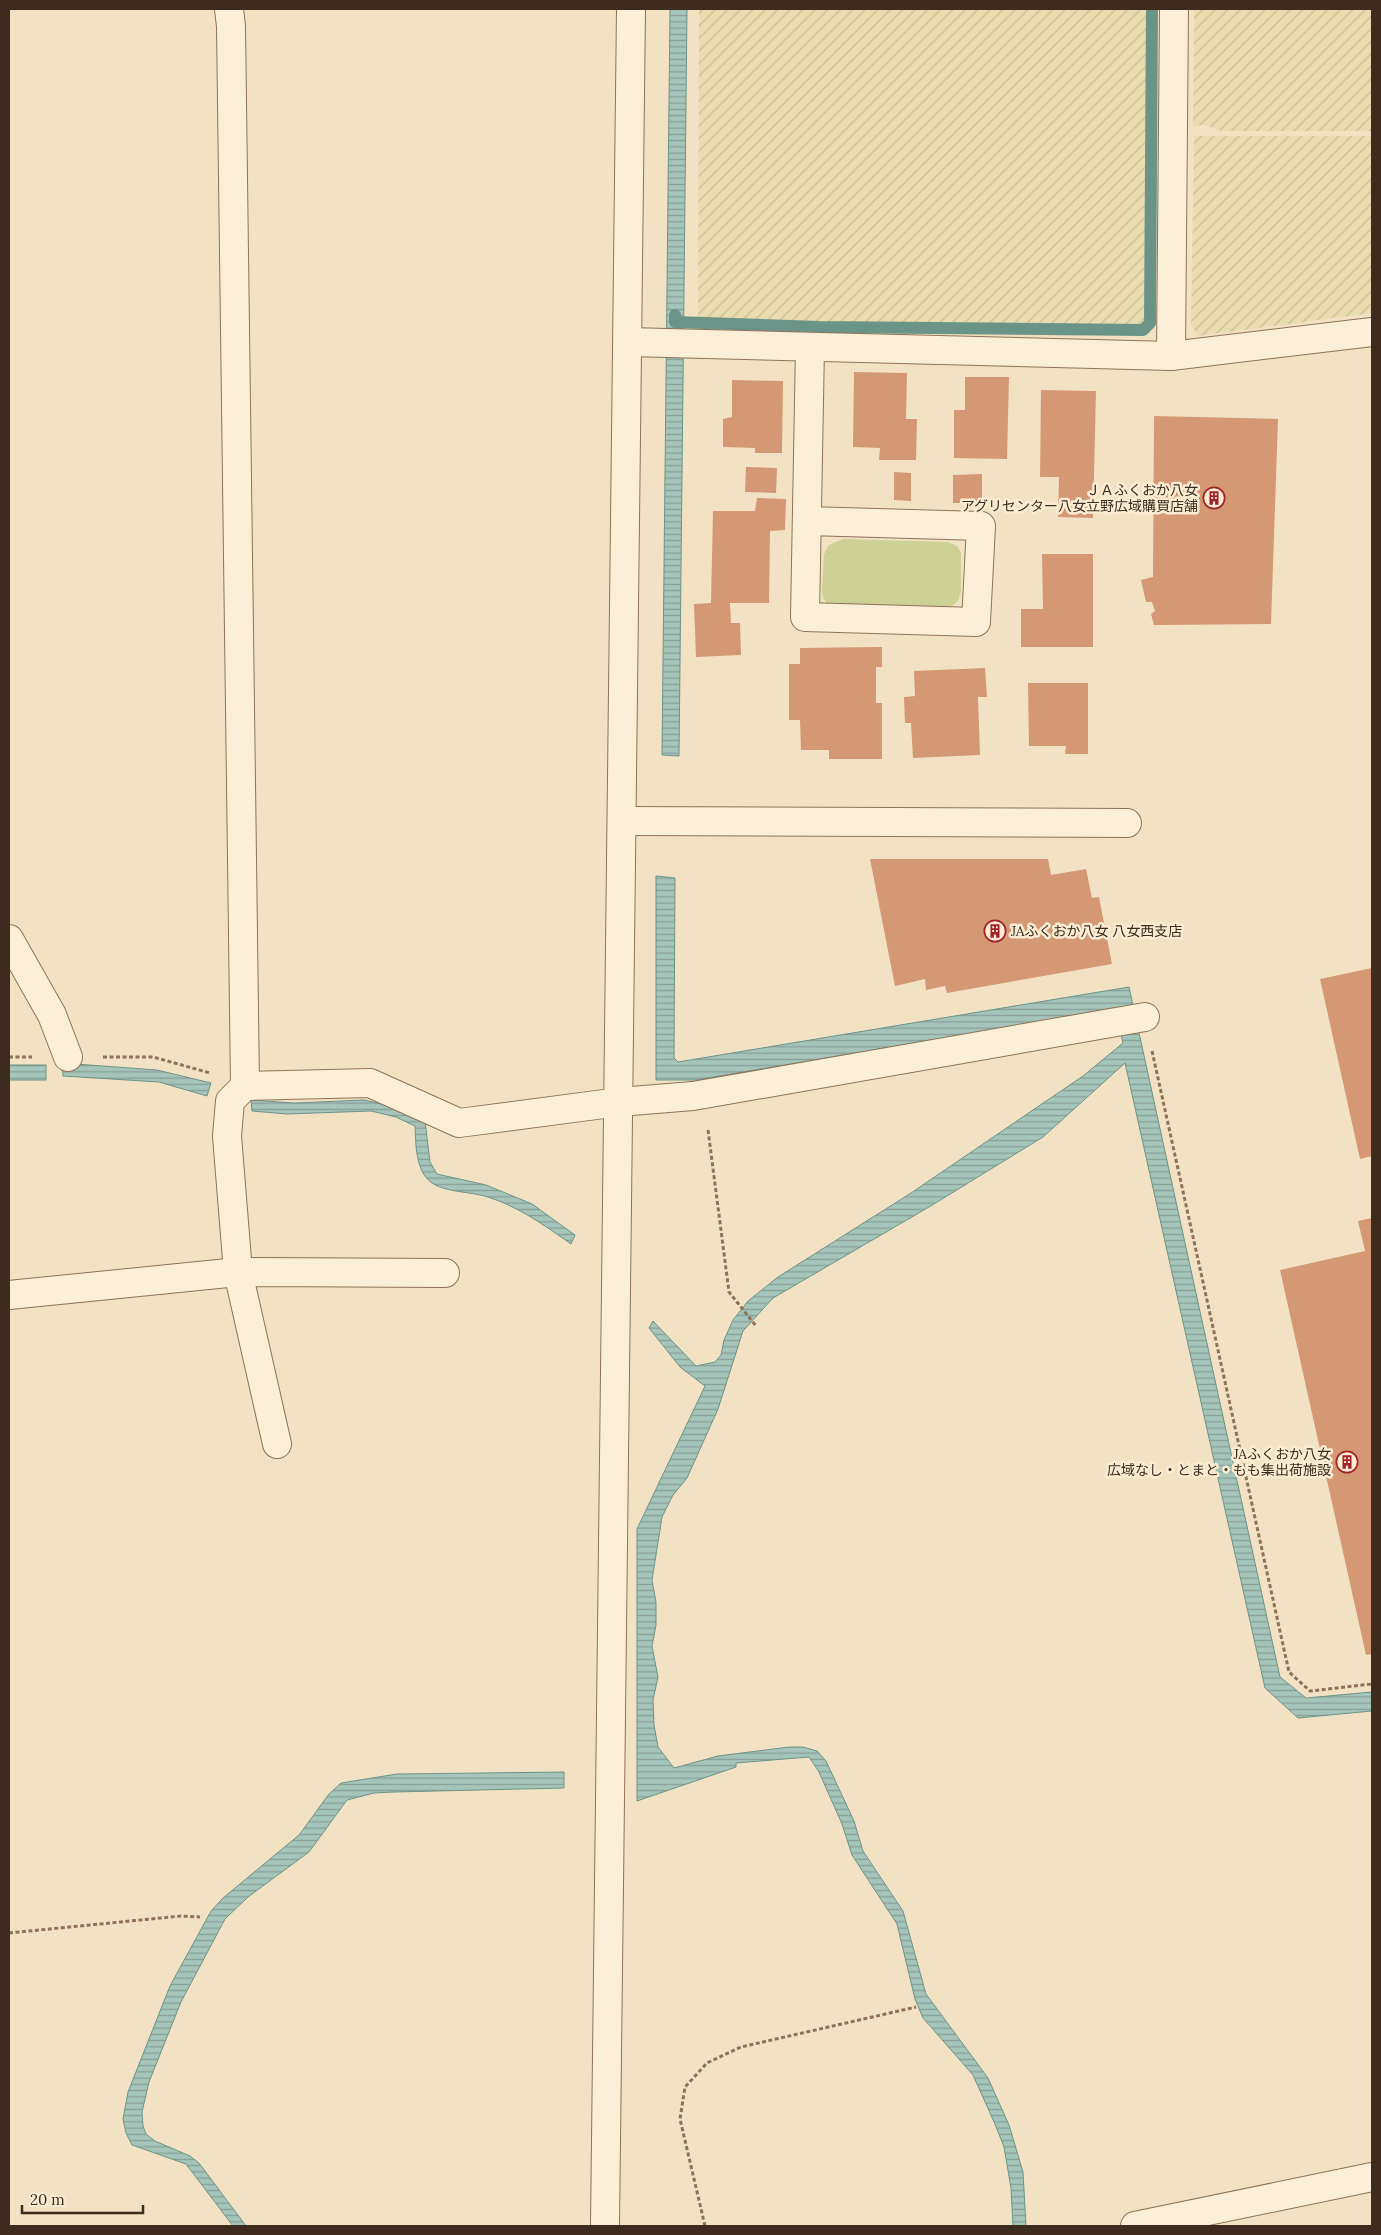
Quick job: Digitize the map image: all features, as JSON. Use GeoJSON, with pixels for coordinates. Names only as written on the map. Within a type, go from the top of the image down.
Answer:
{"type":"FeatureCollection","features":[{"type":"Feature","properties":{"kind":"street"},"geometry":{"type":"LineString","coordinates":[[229,9],[231,35],[245,1086]]}},
{"type":"Feature","properties":{"kind":"street"},"geometry":{"type":"LineString","coordinates":[[605,2226],[631,9]]}},
{"type":"Feature","properties":{"kind":"street"},"geometry":{"type":"LineString","coordinates":[[1171,356],[1174,9]]}},
{"type":"Feature","properties":{"kind":"street"},"geometry":{"type":"LineString","coordinates":[[628,342],[1171,356],[1372,332]]}},
{"type":"Feature","properties":{"kind":"street"},"geometry":{"type":"LineString","coordinates":[[807,521],[981,526],[976,622],[805,617],[810,347]]}},
{"type":"Feature","properties":{"kind":"street"},"geometry":{"type":"LineString","coordinates":[[622,822],[1127,823]]}},
{"type":"Feature","properties":{"kind":"street"},"geometry":{"type":"LineString","coordinates":[[9,939],[52,1015],[68,1057]]}},
{"type":"Feature","properties":{"kind":"street"},"geometry":{"type":"LineString","coordinates":[[276,1444],[238,1272],[228,1136],[230,1101],[245,1086],[370,1083],[459,1123],[618,1102],[704,1093],[1144,1017]]}},
{"type":"Feature","properties":{"kind":"street"},"geometry":{"type":"LineString","coordinates":[[9,1295],[238,1272],[445,1273]]}},
{"type":"Feature","properties":{"kind":"street"},"geometry":{"type":"LineString","coordinates":[[1136,2226],[1372,2177]]}},
{"type":"Feature","properties":{"kind":"path"},"geometry":{"type":"LineString","coordinates":[[1144,1017],[1289,1672],[1310,1691],[1372,1684]]}},
{"type":"Feature","properties":{"kind":"path"},"geometry":{"type":"LineString","coordinates":[[9,1057],[152,1057],[214,1074],[245,1086]]}},
{"type":"Feature","properties":{"kind":"path"},"geometry":{"type":"LineString","coordinates":[[704,1093],[729,1292],[756,1326]]}},
{"type":"Feature","properties":{"kind":"path"},"geometry":{"type":"LineString","coordinates":[[9,1933],[181,1916],[200,1917]]}},
{"type":"Feature","properties":{"kind":"path"},"geometry":{"type":"LineString","coordinates":[[705,2226],[680,2119],[685,2087],[707,2063],[740,2047],[916,2007]]}},
{"type":"Feature","properties":{"kind":"shaded area"},"geometry":{"type":"Polygon","coordinates":[[[699,9],[1147,9],[1146,332],[698,327],[699,9]]]}},
{"type":"Feature","properties":{"kind":"shaded area"},"geometry":{"type":"Polygon","coordinates":[[[1194,9],[1372,9],[1372,131],[1221,131],[1204,125],[1193,126],[1194,9]]]}},
{"type":"Feature","properties":{"kind":"shaded area"},"geometry":{"type":"Polygon","coordinates":[[[1194,136],[1372,136],[1372,313],[1198,336],[1191,325],[1194,136]]]}},
{"type":"Feature","properties":{"kind":"green space"},"geometry":{"type":"Polygon","coordinates":[[[843,539],[948,542],[957,546],[961,553],[961,591],[958,601],[948,609],[830,607],[823,598],[822,591],[824,554],[829,545],[843,539]]]}},
{"type":"Feature","properties":{"kind":"water"},"geometry":{"type":"Polygon","coordinates":[[[670,9],[687,9],[679,756],[662,755],[670,9]]]}},
{"type":"Feature","properties":{"kind":"water"},"geometry":{"type":"Polygon","coordinates":[[[656,876],[675,878],[674,1058],[678,1062],[1129,987],[1280,1677],[1306,1698],[1372,1692],[1372,1711],[1298,1718],[1265,1688],[1125,1063],[1043,1137],[929,1207],[773,1298],[743,1331],[718,1409],[687,1478],[673,1495],[662,1517],[652,1580],[656,1602],[656,1625],[652,1646],[658,1677],[653,1700],[654,1725],[658,1747],[674,1768],[718,1756],[789,1747],[803,1747],[817,1751],[826,1761],[854,1821],[863,1851],[903,1911],[926,1994],[988,2078],[1009,2125],[1023,2172],[1026,2226],[1013,2226],[1011,2188],[1004,2147],[973,2075],[923,2018],[915,1999],[897,1924],[852,1855],[842,1824],[819,1772],[809,1757],[736,1763],[736,1767],[637,1801],[637,1529],[705,1386],[680,1367],[649,1328],[653,1321],[696,1366],[715,1362],[721,1355],[724,1340],[733,1320],[748,1301],[778,1277],[911,1193],[1083,1076],[1123,1043],[1116,1014],[1109,1010],[696,1080],[656,1080],[656,876]]]}},
{"type":"Feature","properties":{"kind":"water"},"geometry":{"type":"Polygon","coordinates":[[[62,1063],[157,1070],[211,1083],[207,1096],[159,1082],[63,1076],[62,1063]]]}},
{"type":"Feature","properties":{"kind":"water"},"geometry":{"type":"Polygon","coordinates":[[[9,1065],[46,1065],[46,1080],[9,1080],[9,1065]]]}},
{"type":"Feature","properties":{"kind":"water"},"geometry":{"type":"Polygon","coordinates":[[[251,1100],[294,1103],[364,1100],[400,1108],[425,1121],[430,1162],[437,1174],[486,1185],[532,1204],[575,1235],[571,1244],[521,1211],[499,1201],[482,1195],[451,1190],[432,1183],[426,1178],[419,1164],[415,1126],[396,1117],[371,1111],[287,1114],[252,1111],[251,1100]]]}},
{"type":"Feature","properties":{"kind":"water"},"geometry":{"type":"Polygon","coordinates":[[[564,1772],[564,1788],[374,1793],[347,1800],[309,1852],[248,1897],[225,1919],[181,2002],[149,2082],[142,2112],[143,2126],[146,2134],[155,2141],[190,2156],[199,2163],[246,2226],[233,2226],[186,2164],[132,2145],[126,2133],[123,2119],[128,2092],[170,1986],[211,1911],[223,1898],[299,1835],[329,1794],[341,1783],[397,1774],[564,1772]]]}},
{"type":"Feature","properties":{"kind":"building"},"geometry":{"type":"Polygon","coordinates":[[[854,372],[907,373],[906,419],[917,419],[916,460],[879,460],[880,448],[853,447],[854,372]]]}},
{"type":"Feature","properties":{"kind":"building"},"geometry":{"type":"Polygon","coordinates":[[[965,377],[1009,377],[1007,459],[954,458],[954,410],[965,410],[965,377]]]}},
{"type":"Feature","properties":{"kind":"building"},"geometry":{"type":"Polygon","coordinates":[[[732,380],[783,381],[782,453],[755,453],[755,448],[723,447],[723,419],[732,417],[732,380]]]}},
{"type":"Feature","properties":{"kind":"building"},"geometry":{"type":"Polygon","coordinates":[[[1041,390],[1096,391],[1093,518],[1058,517],[1059,477],[1040,477],[1041,390]]]}},
{"type":"Feature","properties":{"kind":"building","name":"ＪＡふくおか八女 アグリセンター八女立野広域購買店舗"},"geometry":{"type":"Polygon","coordinates":[[[1154,416],[1278,419],[1271,624],[1154,625],[1151,614],[1155,611],[1152,602],[1146,602],[1141,580],[1153,577],[1154,416]]]}},
{"type":"Feature","properties":{"kind":"building"},"geometry":{"type":"Polygon","coordinates":[[[746,467],[777,468],[776,493],[745,492],[746,467]]]}},
{"type":"Feature","properties":{"kind":"building"},"geometry":{"type":"Polygon","coordinates":[[[894,472],[911,473],[911,501],[894,500],[894,472]]]}},
{"type":"Feature","properties":{"kind":"building"},"geometry":{"type":"Polygon","coordinates":[[[982,474],[982,503],[953,503],[953,475],[982,474]]]}},
{"type":"Feature","properties":{"kind":"building"},"geometry":{"type":"Polygon","coordinates":[[[757,498],[786,499],[785,530],[770,531],[769,603],[730,603],[731,623],[740,623],[741,655],[696,657],[694,604],[711,603],[713,511],[755,511],[757,498]]]}},
{"type":"Feature","properties":{"kind":"building"},"geometry":{"type":"Polygon","coordinates":[[[1042,554],[1093,554],[1093,647],[1021,647],[1021,609],[1043,609],[1042,554]]]}},
{"type":"Feature","properties":{"kind":"building"},"geometry":{"type":"Polygon","coordinates":[[[882,647],[882,667],[876,667],[876,703],[882,703],[882,759],[829,759],[829,750],[801,750],[800,720],[789,720],[789,664],[800,664],[800,648],[882,647]]]}},
{"type":"Feature","properties":{"kind":"building"},"geometry":{"type":"Polygon","coordinates":[[[985,668],[987,697],[978,697],[980,755],[913,758],[911,723],[905,723],[904,697],[915,696],[914,671],[985,668]]]}},
{"type":"Feature","properties":{"kind":"building"},"geometry":{"type":"Polygon","coordinates":[[[1028,683],[1088,683],[1088,754],[1065,754],[1066,746],[1029,746],[1028,683]]]}},
{"type":"Feature","properties":{"kind":"building","name":"JAふくおか八女 八女西支店"},"geometry":{"type":"Polygon","coordinates":[[[870,859],[1048,859],[1051,875],[1086,869],[1092,898],[1099,897],[1112,964],[947,993],[945,986],[926,990],[925,979],[895,986],[870,859]]]}},
{"type":"Feature","properties":{"kind":"building"},"geometry":{"type":"Polygon","coordinates":[[[1372,968],[1372,1156],[1360,1159],[1320,979],[1372,968]]]}},
{"type":"Feature","properties":{"kind":"building","name":"JAふくおか八女 広域なし・とまと・もも集出荷施設"},"geometry":{"type":"Polygon","coordinates":[[[1372,1218],[1372,1654],[1366,1655],[1280,1270],[1365,1251],[1358,1221],[1372,1218]]]}},
{"type":"Feature","properties":{"kind":"waterway"},"geometry":{"type":"LineString","coordinates":[[675,315],[675,322],[819,327],[1143,330],[1150,323],[1152,9]]}},
{"type":"Feature","properties":{"kind":"place","name":"ＪＡふくおか八女 アグリセンター八女立野広域購買店舗"},"geometry":{"type":"Point","coordinates":[1214,498]}},
{"type":"Feature","properties":{"kind":"place","name":"JAふくおか八女 八女西支店"},"geometry":{"type":"Point","coordinates":[995,931]}},
{"type":"Feature","properties":{"kind":"place","name":"JAふくおか八女 広域なし・とまと・もも集出荷施設"},"geometry":{"type":"Point","coordinates":[1347,1462]}}]}
